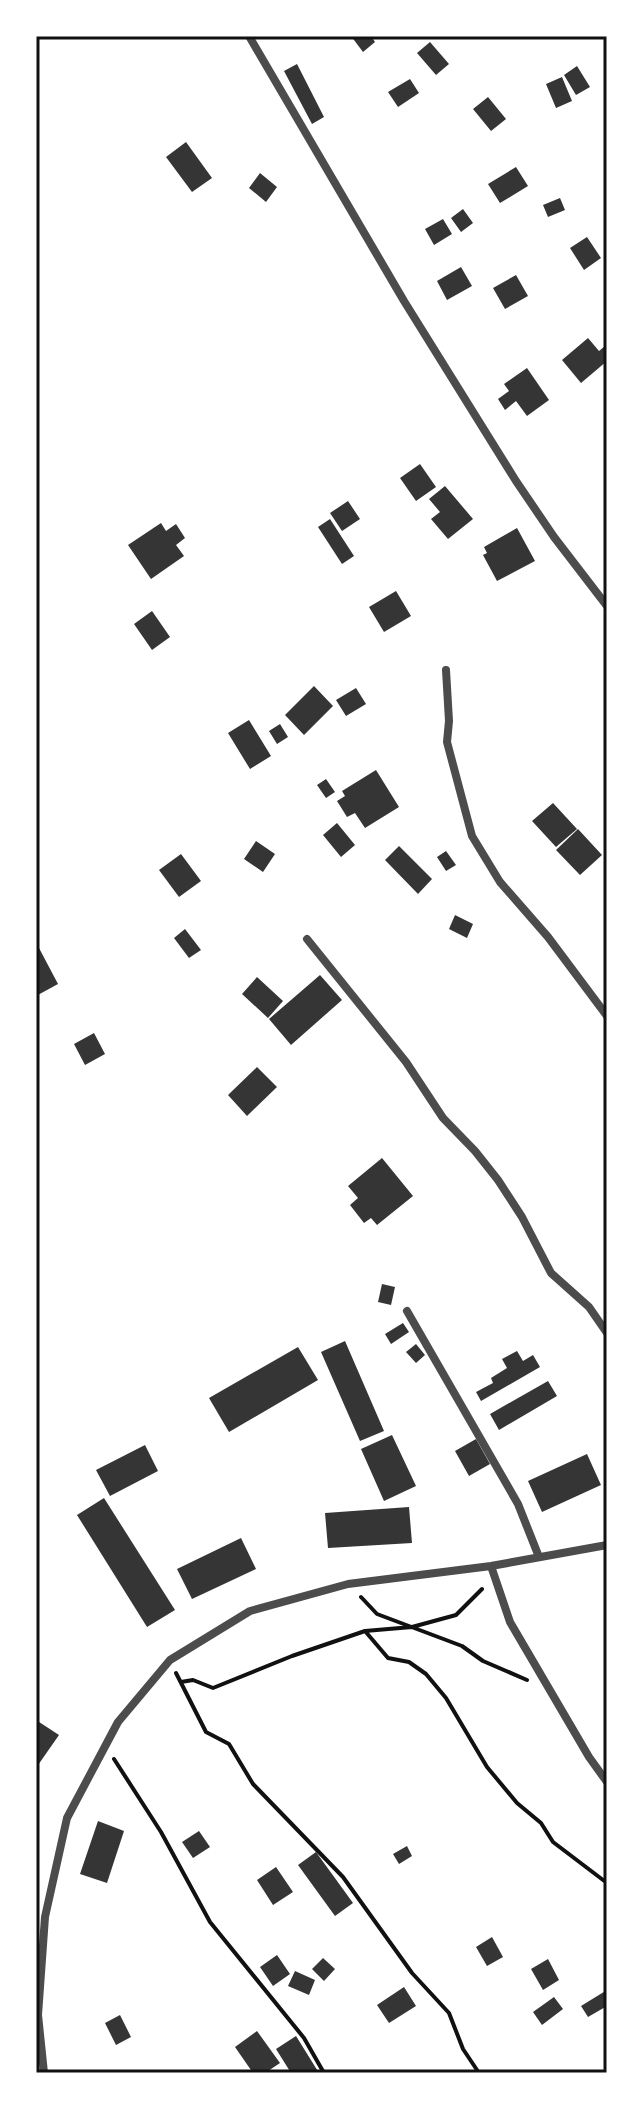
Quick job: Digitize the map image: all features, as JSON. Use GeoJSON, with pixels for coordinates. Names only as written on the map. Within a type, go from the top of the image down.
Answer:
{"type":"FeatureCollection","features":[{"type":"Feature","properties":{"kind":"street"},"geometry":{"type":"LineString","coordinates":[[249,36],[404,301],[516,481],[607,606]]}},
{"type":"Feature","properties":{"kind":"street"},"geometry":{"type":"LineString","coordinates":[[446,670],[447,742],[472,836],[500,882],[548,937],[607,1016]]}},
{"type":"Feature","properties":{"kind":"street"},"geometry":{"type":"LineString","coordinates":[[307,939],[406,1062],[443,1118],[498,1180],[522,1217],[551,1273],[589,1307],[607,1333]]}},
{"type":"Feature","properties":{"kind":"street"},"geometry":{"type":"LineString","coordinates":[[407,1311],[518,1504],[539,1557]]}},
{"type":"Feature","properties":{"kind":"street"},"geometry":{"type":"LineString","coordinates":[[44,2073],[38,2015],[45,1917],[67,1818],[118,1722],[170,1660],[250,1611],[348,1584],[491,1566],[607,1545]]}},
{"type":"Feature","properties":{"kind":"street"},"geometry":{"type":"LineString","coordinates":[[491,1566],[510,1622],[589,1757],[607,1782]]}},
{"type":"Feature","properties":{"kind":"path"},"geometry":{"type":"LineString","coordinates":[[348,1584],[377,1614],[462,1646],[483,1661],[536,1684]]}},
{"type":"Feature","properties":{"kind":"path"},"geometry":{"type":"LineString","coordinates":[[181,1682],[193,1680],[213,1688],[365,1631],[412,1627],[456,1615],[485,1587]]}},
{"type":"Feature","properties":{"kind":"path"},"geometry":{"type":"LineString","coordinates":[[365,1631],[388,1658],[409,1662],[426,1674],[446,1698],[487,1767],[517,1803],[541,1823],[553,1842],[607,1883]]}},
{"type":"Feature","properties":{"kind":"path"},"geometry":{"type":"LineString","coordinates":[[170,1660],[206,1732],[229,1744],[261,1794],[343,1877],[412,1973],[449,2013],[463,2049],[479,2073]]}},
{"type":"Feature","properties":{"kind":"path"},"geometry":{"type":"LineString","coordinates":[[102,1751],[114,1760],[161,1832],[210,1922],[304,2038],[324,2073]]}},
{"type":"Feature","properties":{"kind":"building"},"geometry":{"type":"Polygon","coordinates":[[[351,36],[371,36],[375,42],[363,52],[351,36]]]}},
{"type":"Feature","properties":{"kind":"building"},"geometry":{"type":"Polygon","coordinates":[[[430,42],[449,64],[436,75],[417,53],[430,42]]]}},
{"type":"Feature","properties":{"kind":"building"},"geometry":{"type":"Polygon","coordinates":[[[297,64],[324,117],[312,124],[284,71],[297,64]]]}},
{"type":"Feature","properties":{"kind":"building"},"geometry":{"type":"Polygon","coordinates":[[[577,66],[590,87],[576,95],[564,75],[577,66]]]}},
{"type":"Feature","properties":{"kind":"building"},"geometry":{"type":"Polygon","coordinates":[[[562,77],[572,101],[556,108],[546,84],[562,77]]]}},
{"type":"Feature","properties":{"kind":"building"},"geometry":{"type":"Polygon","coordinates":[[[410,79],[419,93],[398,107],[388,92],[410,79]]]}},
{"type":"Feature","properties":{"kind":"building"},"geometry":{"type":"Polygon","coordinates":[[[488,97],[506,119],[491,131],[473,109],[488,97]]]}},
{"type":"Feature","properties":{"kind":"building"},"geometry":{"type":"Polygon","coordinates":[[[186,142],[212,178],[192,192],[166,157],[186,142]]]}},
{"type":"Feature","properties":{"kind":"building"},"geometry":{"type":"Polygon","coordinates":[[[516,167],[528,186],[500,203],[488,184],[516,167]]]}},
{"type":"Feature","properties":{"kind":"building"},"geometry":{"type":"Polygon","coordinates":[[[260,173],[277,187],[266,202],[249,188],[260,173]]]}},
{"type":"Feature","properties":{"kind":"building"},"geometry":{"type":"Polygon","coordinates":[[[560,198],[565,210],[548,217],[543,205],[560,198]]]}},
{"type":"Feature","properties":{"kind":"building"},"geometry":{"type":"Polygon","coordinates":[[[463,209],[473,223],[461,232],[451,218],[463,209]]]}},
{"type":"Feature","properties":{"kind":"building"},"geometry":{"type":"Polygon","coordinates":[[[443,219],[452,234],[434,245],[425,229],[443,219]]]}},
{"type":"Feature","properties":{"kind":"building"},"geometry":{"type":"Polygon","coordinates":[[[587,237],[601,258],[584,270],[570,248],[587,237]]]}},
{"type":"Feature","properties":{"kind":"building"},"geometry":{"type":"Polygon","coordinates":[[[461,267],[472,286],[447,300],[437,281],[461,267]]]}},
{"type":"Feature","properties":{"kind":"building"},"geometry":{"type":"Polygon","coordinates":[[[516,275],[528,296],[505,309],[493,288],[516,275]]]}},
{"type":"Feature","properties":{"kind":"building"},"geometry":{"type":"Polygon","coordinates":[[[588,338],[599,351],[605,346],[607,348],[607,361],[581,383],[562,360],[588,338]]]}},
{"type":"Feature","properties":{"kind":"building"},"geometry":{"type":"Polygon","coordinates":[[[527,368],[549,400],[527,416],[516,401],[505,410],[498,399],[509,391],[504,384],[527,368]]]}},
{"type":"Feature","properties":{"kind":"building"},"geometry":{"type":"Polygon","coordinates":[[[420,464],[436,487],[416,501],[400,478],[420,464]]]}},
{"type":"Feature","properties":{"kind":"building"},"geometry":{"type":"Polygon","coordinates":[[[445,486],[473,519],[448,539],[431,519],[440,512],[429,499],[445,486]]]}},
{"type":"Feature","properties":{"kind":"building"},"geometry":{"type":"Polygon","coordinates":[[[348,501],[360,519],[342,531],[330,513],[348,501]]]}},
{"type":"Feature","properties":{"kind":"building"},"geometry":{"type":"Polygon","coordinates":[[[330,519],[354,556],[342,564],[318,527],[330,519]]]}},
{"type":"Feature","properties":{"kind":"building"},"geometry":{"type":"Polygon","coordinates":[[[161,523],[166,531],[176,524],[185,538],[176,545],[184,556],[151,579],[128,545],[161,523]]]}},
{"type":"Feature","properties":{"kind":"building"},"geometry":{"type":"Polygon","coordinates":[[[517,528],[535,561],[497,581],[483,555],[487,553],[484,547],[517,528]]]}},
{"type":"Feature","properties":{"kind":"building"},"geometry":{"type":"Polygon","coordinates":[[[396,591],[411,616],[384,632],[369,607],[396,591]]]}},
{"type":"Feature","properties":{"kind":"building"},"geometry":{"type":"Polygon","coordinates":[[[152,611],[170,637],[152,650],[134,624],[152,611]]]}},
{"type":"Feature","properties":{"kind":"building"},"geometry":{"type":"Polygon","coordinates":[[[314,686],[333,706],[304,735],[285,715],[314,686]]]}},
{"type":"Feature","properties":{"kind":"building"},"geometry":{"type":"Polygon","coordinates":[[[356,688],[366,704],[346,716],[336,700],[356,688]]]}},
{"type":"Feature","properties":{"kind":"building"},"geometry":{"type":"Polygon","coordinates":[[[249,720],[271,756],[250,769],[228,733],[249,720]]]}},
{"type":"Feature","properties":{"kind":"building"},"geometry":{"type":"Polygon","coordinates":[[[280,724],[288,737],[277,744],[269,731],[280,724]]]}},
{"type":"Feature","properties":{"kind":"building"},"geometry":{"type":"Polygon","coordinates":[[[376,770],[399,807],[365,828],[355,813],[347,817],[337,801],[345,796],[342,791],[376,770]]]}},
{"type":"Feature","properties":{"kind":"building"},"geometry":{"type":"Polygon","coordinates":[[[326,779],[335,792],[326,798],[317,785],[326,779]]]}},
{"type":"Feature","properties":{"kind":"building"},"geometry":{"type":"Polygon","coordinates":[[[553,803],[577,829],[556,847],[532,821],[553,803]]]}},
{"type":"Feature","properties":{"kind":"building"},"geometry":{"type":"Polygon","coordinates":[[[337,823],[355,845],[341,857],[323,835],[337,823]]]}},
{"type":"Feature","properties":{"kind":"building"},"geometry":{"type":"Polygon","coordinates":[[[578,829],[602,855],[580,875],[556,850],[578,829]]]}},
{"type":"Feature","properties":{"kind":"building"},"geometry":{"type":"Polygon","coordinates":[[[256,841],[275,854],[263,872],[244,859],[256,841]]]}},
{"type":"Feature","properties":{"kind":"building"},"geometry":{"type":"Polygon","coordinates":[[[399,846],[432,879],[418,894],[385,860],[399,846]]]}},
{"type":"Feature","properties":{"kind":"building"},"geometry":{"type":"Polygon","coordinates":[[[446,851],[456,865],[446,871],[437,857],[446,851]]]}},
{"type":"Feature","properties":{"kind":"building"},"geometry":{"type":"Polygon","coordinates":[[[181,854],[201,881],[179,897],[159,870],[181,854]]]}},
{"type":"Feature","properties":{"kind":"building"},"geometry":{"type":"Polygon","coordinates":[[[455,915],[473,924],[467,938],[449,929],[455,915]]]}},
{"type":"Feature","properties":{"kind":"building"},"geometry":{"type":"Polygon","coordinates":[[[185,929],[201,950],[189,958],[174,938],[185,929]]]}},
{"type":"Feature","properties":{"kind":"building"},"geometry":{"type":"Polygon","coordinates":[[[39,948],[58,984],[36,996],[36,949],[39,948]]]}},
{"type":"Feature","properties":{"kind":"building"},"geometry":{"type":"Polygon","coordinates":[[[320,975],[342,1000],[291,1045],[269,1019],[320,975]]]}},
{"type":"Feature","properties":{"kind":"building"},"geometry":{"type":"Polygon","coordinates":[[[257,977],[283,1001],[268,1018],[242,994],[257,977]]]}},
{"type":"Feature","properties":{"kind":"building"},"geometry":{"type":"Polygon","coordinates":[[[94,1033],[105,1054],[85,1065],[74,1044],[94,1033]]]}},
{"type":"Feature","properties":{"kind":"building"},"geometry":{"type":"Polygon","coordinates":[[[257,1067],[277,1087],[247,1116],[228,1095],[257,1067]]]}},
{"type":"Feature","properties":{"kind":"building"},"geometry":{"type":"Polygon","coordinates":[[[382,1158],[413,1196],[377,1225],[371,1218],[364,1223],[350,1205],[358,1198],[348,1186],[382,1158]]]}},
{"type":"Feature","properties":{"kind":"building"},"geometry":{"type":"Polygon","coordinates":[[[382,1284],[395,1287],[391,1305],[378,1302],[382,1284]]]}},
{"type":"Feature","properties":{"kind":"building"},"geometry":{"type":"Polygon","coordinates":[[[403,1323],[409,1332],[391,1344],[385,1334],[403,1323]]]}},
{"type":"Feature","properties":{"kind":"building"},"geometry":{"type":"Polygon","coordinates":[[[345,1341],[384,1431],[360,1441],[321,1352],[345,1341]]]}},
{"type":"Feature","properties":{"kind":"building"},"geometry":{"type":"Polygon","coordinates":[[[416,1344],[425,1355],[416,1363],[406,1352],[416,1344]]]}},
{"type":"Feature","properties":{"kind":"building"},"geometry":{"type":"Polygon","coordinates":[[[298,1347],[318,1380],[229,1432],[209,1398],[298,1347]]]}},
{"type":"Feature","properties":{"kind":"building"},"geometry":{"type":"Polygon","coordinates":[[[517,1351],[523,1361],[533,1355],[540,1367],[481,1401],[476,1392],[493,1383],[491,1378],[507,1368],[502,1359],[517,1351]]]}},
{"type":"Feature","properties":{"kind":"building"},"geometry":{"type":"Polygon","coordinates":[[[548,1381],[557,1396],[499,1430],[490,1414],[548,1381]]]}},
{"type":"Feature","properties":{"kind":"building"},"geometry":{"type":"Polygon","coordinates":[[[392,1435],[416,1486],[384,1501],[361,1449],[392,1435]]]}},
{"type":"Feature","properties":{"kind":"building"},"geometry":{"type":"Polygon","coordinates":[[[476,1439],[490,1464],[469,1476],[455,1451],[476,1439]]]}},
{"type":"Feature","properties":{"kind":"building"},"geometry":{"type":"Polygon","coordinates":[[[145,1445],[158,1471],[110,1496],[96,1470],[145,1445]]]}},
{"type":"Feature","properties":{"kind":"building"},"geometry":{"type":"Polygon","coordinates":[[[587,1454],[601,1485],[542,1512],[528,1481],[587,1454]]]}},
{"type":"Feature","properties":{"kind":"building"},"geometry":{"type":"Polygon","coordinates":[[[104,1498],[175,1610],[147,1627],[77,1515],[104,1498]]]}},
{"type":"Feature","properties":{"kind":"building"},"geometry":{"type":"Polygon","coordinates":[[[409,1507],[412,1543],[328,1548],[325,1513],[409,1507]]]}},
{"type":"Feature","properties":{"kind":"building"},"geometry":{"type":"Polygon","coordinates":[[[241,1538],[256,1569],[192,1599],[177,1569],[241,1538]]]}},
{"type":"Feature","properties":{"kind":"building"},"geometry":{"type":"Polygon","coordinates":[[[36,1720],[59,1735],[36,1768],[36,1720]]]}},
{"type":"Feature","properties":{"kind":"building"},"geometry":{"type":"Polygon","coordinates":[[[98,1821],[124,1831],[107,1883],[80,1874],[98,1821]]]}},
{"type":"Feature","properties":{"kind":"building"},"geometry":{"type":"Polygon","coordinates":[[[199,1831],[210,1847],[193,1858],[182,1842],[199,1831]]]}},
{"type":"Feature","properties":{"kind":"building"},"geometry":{"type":"Polygon","coordinates":[[[407,1846],[412,1856],[399,1864],[393,1854],[407,1846]]]}},
{"type":"Feature","properties":{"kind":"building"},"geometry":{"type":"Polygon","coordinates":[[[316,1852],[353,1903],[335,1916],[298,1865],[316,1852]]]}},
{"type":"Feature","properties":{"kind":"building"},"geometry":{"type":"Polygon","coordinates":[[[276,1867],[293,1892],[273,1905],[257,1880],[276,1867]]]}},
{"type":"Feature","properties":{"kind":"building"},"geometry":{"type":"Polygon","coordinates":[[[492,1937],[503,1957],[487,1966],[476,1947],[492,1937]]]}},
{"type":"Feature","properties":{"kind":"building"},"geometry":{"type":"Polygon","coordinates":[[[277,1955],[290,1974],[273,1986],[260,1967],[277,1955]]]}},
{"type":"Feature","properties":{"kind":"building"},"geometry":{"type":"Polygon","coordinates":[[[323,1958],[335,1969],[324,1981],[312,1969],[323,1958]]]}},
{"type":"Feature","properties":{"kind":"building"},"geometry":{"type":"Polygon","coordinates":[[[548,1959],[559,1980],[543,1990],[531,1969],[548,1959]]]}},
{"type":"Feature","properties":{"kind":"building"},"geometry":{"type":"Polygon","coordinates":[[[295,1971],[315,1980],[309,1995],[288,1986],[295,1971]]]}},
{"type":"Feature","properties":{"kind":"building"},"geometry":{"type":"Polygon","coordinates":[[[404,1987],[416,2006],[389,2023],[377,2005],[404,1987]]]}},
{"type":"Feature","properties":{"kind":"building"},"geometry":{"type":"Polygon","coordinates":[[[607,1990],[607,2006],[588,2017],[581,2006],[607,1990]]]}},
{"type":"Feature","properties":{"kind":"building"},"geometry":{"type":"Polygon","coordinates":[[[554,1997],[563,2009],[542,2025],[533,2012],[554,1997]]]}},
{"type":"Feature","properties":{"kind":"building"},"geometry":{"type":"Polygon","coordinates":[[[120,2015],[131,2037],[116,2045],[105,2023],[120,2015]]]}},
{"type":"Feature","properties":{"kind":"building"},"geometry":{"type":"Polygon","coordinates":[[[257,2031],[280,2063],[265,2073],[253,2073],[235,2047],[257,2031]]]}},
{"type":"Feature","properties":{"kind":"building"},"geometry":{"type":"Polygon","coordinates":[[[296,2036],[319,2073],[291,2073],[276,2049],[296,2036]]]}}]}
